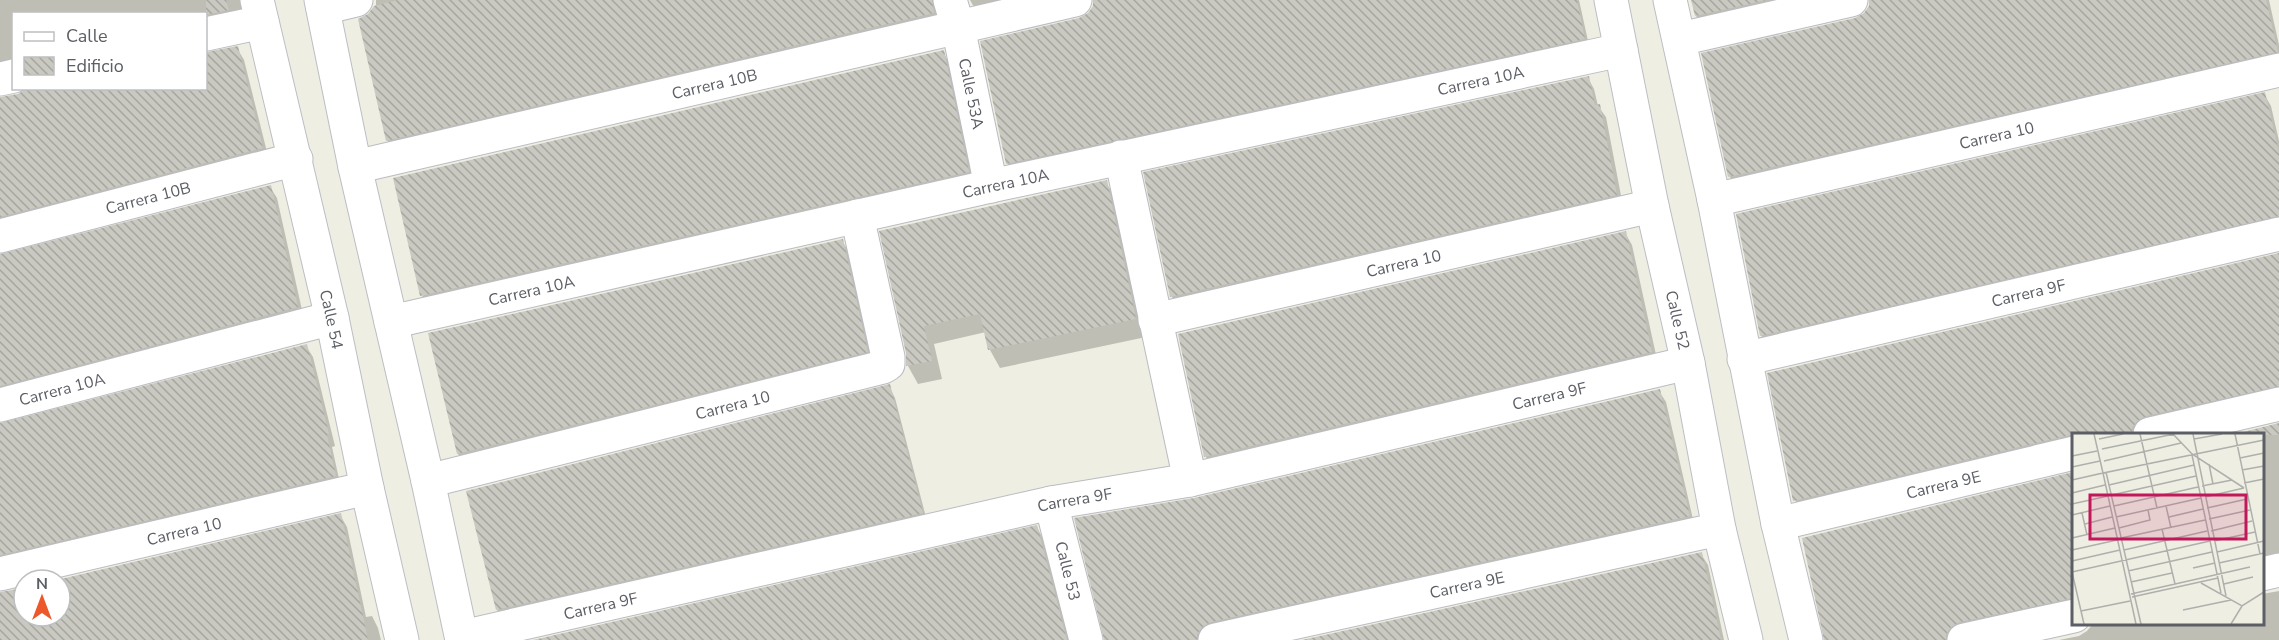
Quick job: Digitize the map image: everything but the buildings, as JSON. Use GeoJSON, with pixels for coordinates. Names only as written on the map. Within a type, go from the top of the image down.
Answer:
{"type":"FeatureCollection","features":[{"type":"Feature","properties":{"kind":"street"},"geometry":{"type":"LineString","coordinates":[[356,0],[322,4],[355,167],[462,639]]}},
{"type":"Feature","properties":{"kind":"street","name":"Carrera 10B"},"geometry":{"type":"LineString","coordinates":[[355,167],[954,14],[1075,0]]}},
{"type":"Feature","properties":{"kind":"street","name":"Calle 52"},"geometry":{"type":"LineString","coordinates":[[1611,0],[1652,206],[1688,363],[1719,529],[1746,640]]}},
{"type":"Feature","properties":{"kind":"street"},"geometry":{"type":"LineString","coordinates":[[1670,0],[1714,200],[1778,524],[1806,640]]}},
{"type":"Feature","properties":{"kind":"street"},"geometry":{"type":"LineString","coordinates":[[1680,39],[1851,0]]}},
{"type":"Feature","properties":{"kind":"street"},"geometry":{"type":"LineString","coordinates":[[207,34],[259,11]]}},
{"type":"Feature","properties":{"kind":"street","name":"Calle 54"},"geometry":{"type":"LineString","coordinates":[[259,11],[296,159],[402,640]]}},
{"type":"Feature","properties":{"kind":"street","name":"Calle 53A"},"geometry":{"type":"LineString","coordinates":[[954,14],[991,186]]}},
{"type":"Feature","properties":{"kind":"street","name":"Carrera 10A"},"geometry":{"type":"LineString","coordinates":[[391,322],[991,186],[1621,50]]}},
{"type":"Feature","properties":{"kind":"street","name":"Carrera 10"},"geometry":{"type":"LineString","coordinates":[[1714,200],[2279,70]]}},
{"type":"Feature","properties":{"kind":"street"},"geometry":{"type":"LineString","coordinates":[[1121,158],[1190,480]]}},
{"type":"Feature","properties":{"kind":"street","name":"Carrera 10B"},"geometry":{"type":"LineString","coordinates":[[0,236],[296,159]]}},
{"type":"Feature","properties":{"kind":"street","name":"Carrera 10"},"geometry":{"type":"LineString","coordinates":[[1155,320],[1652,206]]}},
{"type":"Feature","properties":{"kind":"street","name":"Carrera 10"},"geometry":{"type":"LineString","coordinates":[[428,481],[883,367],[888,363],[888,357],[857,216]]}},
{"type":"Feature","properties":{"kind":"street","name":"Carrera 9F"},"geometry":{"type":"LineString","coordinates":[[1744,358],[2279,234]]}},
{"type":"Feature","properties":{"kind":"street","name":"Carrera 10A"},"geometry":{"type":"LineString","coordinates":[[0,405],[332,318]]}},
{"type":"Feature","properties":{"kind":"street","name":"Carrera 9F"},"geometry":{"type":"LineString","coordinates":[[462,639],[1051,502],[1190,480],[1688,363]]}},
{"type":"Feature","properties":{"kind":"street"},"geometry":{"type":"LineString","coordinates":[[2158,433],[2279,404]]}},
{"type":"Feature","properties":{"kind":"street","name":"Carrera 9E"},"geometry":{"type":"LineString","coordinates":[[1778,524],[2072,453]]}},
{"type":"Feature","properties":{"kind":"street","name":"Carrera 10"},"geometry":{"type":"LineString","coordinates":[[0,574],[367,488]]}},
{"type":"Feature","properties":{"kind":"street","name":"Calle 53"},"geometry":{"type":"LineString","coordinates":[[1051,502],[1086,640]]}},
{"type":"Feature","properties":{"kind":"street","name":"Carrera 9E"},"geometry":{"type":"LineString","coordinates":[[1215,640],[1719,529]]}},
{"type":"Feature","properties":{"kind":"street"},"geometry":{"type":"LineString","coordinates":[[2264,574],[2279,570]]}},
{"type":"Feature","properties":{"kind":"street"},"geometry":{"type":"LineString","coordinates":[[1964,640],[2072,616]]}}]}
